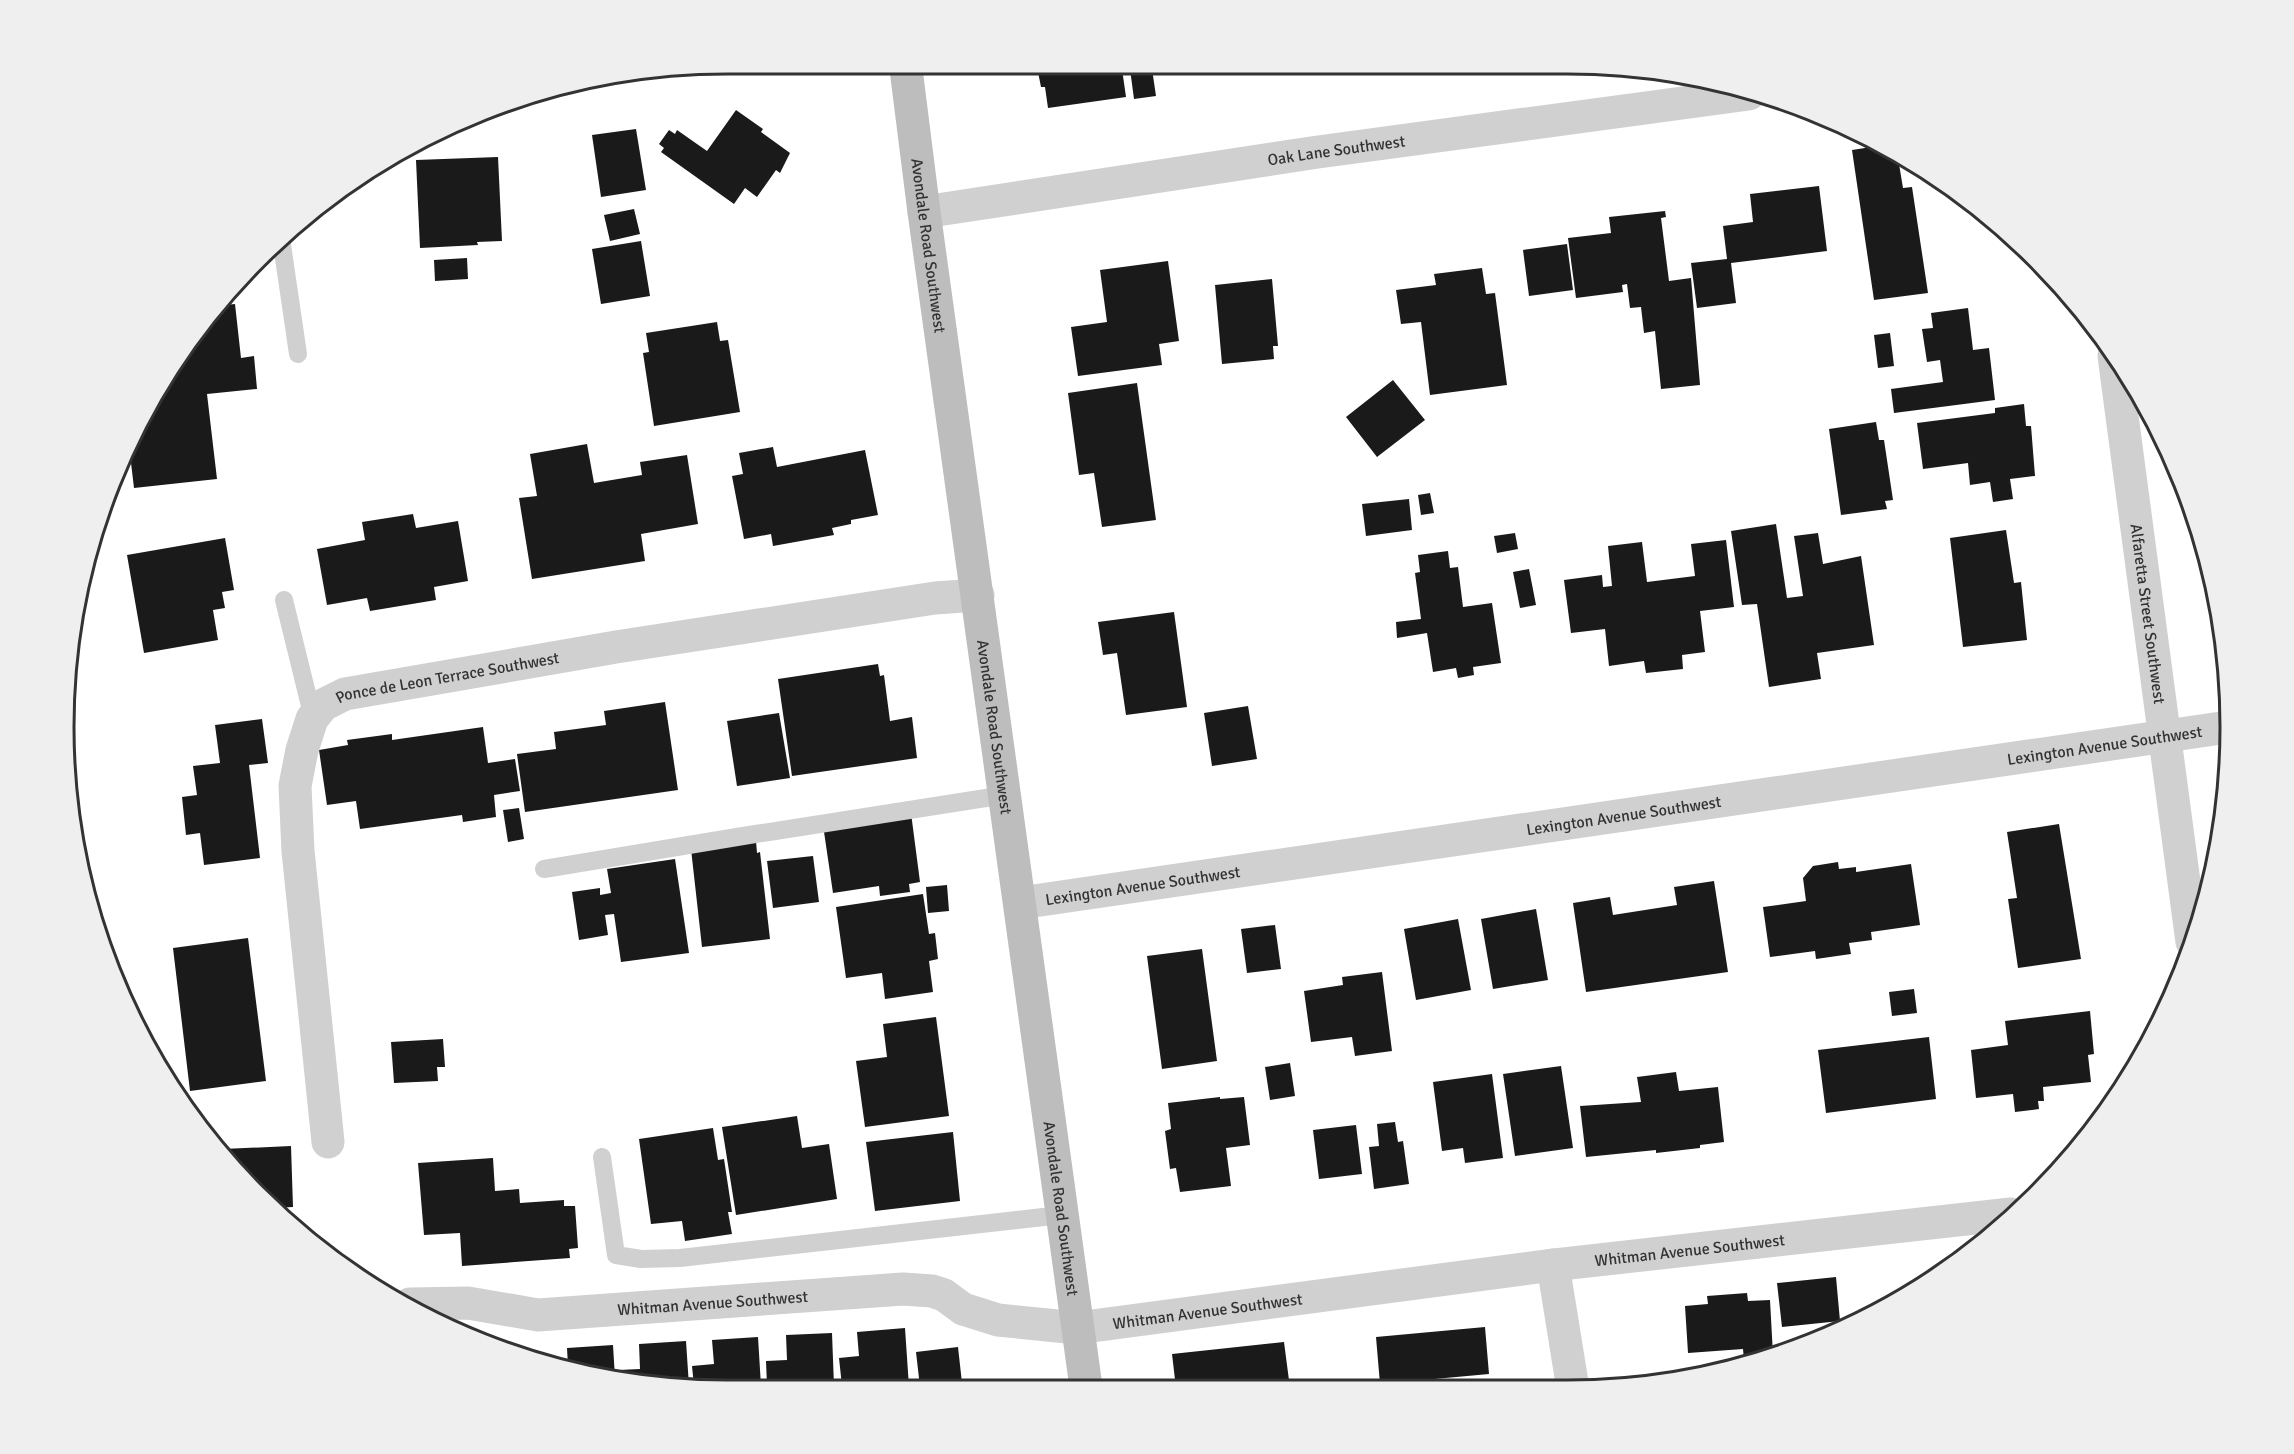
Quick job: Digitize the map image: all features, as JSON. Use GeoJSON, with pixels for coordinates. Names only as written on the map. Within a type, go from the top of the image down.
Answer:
{"type":"FeatureCollection","features":[{"type":"Feature","properties":{"kind":"street","name":"Avondale Road Southwest"},"geometry":{"type":"LineString","coordinates":[[907,74],[1085,1380]]}},
{"type":"Feature","properties":{"kind":"street","name":"Oak Lane Southwest"},"geometry":{"type":"LineString","coordinates":[[924,213],[1318,152],[1735,96]]}},
{"type":"Feature","properties":{"kind":"street","name":"Alfaretta Street Southwest"},"geometry":{"type":"LineString","coordinates":[[2116,374],[2190,925]]}},
{"type":"Feature","properties":{"kind":"street","name":"Ponce de Leon Terrace Southwest"},"geometry":{"type":"LineString","coordinates":[[313,718],[323,705],[345,694],[616,646],[935,598],[978,595]]}},
{"type":"Feature","properties":{"kind":"street"},"geometry":{"type":"LineString","coordinates":[[313,718],[302,750],[295,786],[298,851],[328,1142]]}},
{"type":"Feature","properties":{"kind":"street","name":"Lexington Avenue Southwest"},"geometry":{"type":"LineString","coordinates":[[1020,903],[2220,728]]}},
{"type":"Feature","properties":{"kind":"street","name":"Whitman Avenue Southwest"},"geometry":{"type":"LineString","coordinates":[[421,1304],[468,1303],[538,1315],[903,1289],[932,1291],[944,1295],[963,1309],[998,1320],[1077,1328],[1553,1265],[2001,1215]]}},
{"type":"Feature","properties":{"kind":"street"},"geometry":{"type":"LineString","coordinates":[[1553,1265],[1572,1380]]}},
{"type":"Feature","properties":{"kind":"lane"},"geometry":{"type":"LineString","coordinates":[[283,249],[298,354]]}},
{"type":"Feature","properties":{"kind":"lane"},"geometry":{"type":"LineString","coordinates":[[284,600],[313,718]]}},
{"type":"Feature","properties":{"kind":"lane"},"geometry":{"type":"LineString","coordinates":[[544,869],[1005,795]]}},
{"type":"Feature","properties":{"kind":"lane"},"geometry":{"type":"LineString","coordinates":[[602,1157],[616,1255],[641,1260],[680,1258],[1061,1215]]}},
{"type":"Feature","properties":{"kind":"building"},"geometry":{"type":"Polygon","coordinates":[[[1038,74],[1123,74],[1126,97],[1048,108],[1045,87],[1041,87],[1038,74]]]}},
{"type":"Feature","properties":{"kind":"building"},"geometry":{"type":"Polygon","coordinates":[[[1131,74],[1153,74],[1156,96],[1134,99],[1131,74]]]}},
{"type":"Feature","properties":{"kind":"building"},"geometry":{"type":"Polygon","coordinates":[[[736,110],[763,129],[761,132],[790,153],[780,173],[776,170],[757,197],[745,188],[734,204],[661,152],[664,148],[659,144],[669,130],[675,134],[677,130],[707,151],[736,110]]]}},
{"type":"Feature","properties":{"kind":"building"},"geometry":{"type":"Polygon","coordinates":[[[636,129],[646,190],[601,197],[592,135],[636,129]]]}},
{"type":"Feature","properties":{"kind":"building"},"geometry":{"type":"Polygon","coordinates":[[[1868,147],[1894,161],[1899,164],[1903,188],[1912,187],[1928,293],[1874,300],[1852,150],[1868,147]]]}},
{"type":"Feature","properties":{"kind":"building"},"geometry":{"type":"Polygon","coordinates":[[[498,157],[502,241],[477,242],[478,245],[420,248],[416,160],[498,157]]]}},
{"type":"Feature","properties":{"kind":"building"},"geometry":{"type":"Polygon","coordinates":[[[1819,186],[1827,251],[1731,263],[1736,303],[1697,308],[1691,263],[1727,259],[1723,226],[1753,222],[1750,194],[1819,186]]]}},
{"type":"Feature","properties":{"kind":"building"},"geometry":{"type":"Polygon","coordinates":[[[634,209],[640,234],[610,241],[604,215],[634,209]]]}},
{"type":"Feature","properties":{"kind":"building"},"geometry":{"type":"Polygon","coordinates":[[[1665,211],[1666,217],[1661,218],[1669,281],[1691,278],[1700,385],[1661,389],[1655,331],[1644,333],[1641,307],[1630,308],[1627,284],[1622,285],[1623,292],[1576,298],[1568,238],[1611,233],[1609,217],[1665,211]]]}},
{"type":"Feature","properties":{"kind":"building"},"geometry":{"type":"Polygon","coordinates":[[[641,241],[650,296],[601,304],[592,249],[641,241]]]}},
{"type":"Feature","properties":{"kind":"building"},"geometry":{"type":"Polygon","coordinates":[[[1567,244],[1573,290],[1529,296],[1523,250],[1567,244]]]}},
{"type":"Feature","properties":{"kind":"building"},"geometry":{"type":"Polygon","coordinates":[[[467,258],[468,279],[435,281],[434,260],[467,258]]]}},
{"type":"Feature","properties":{"kind":"building"},"geometry":{"type":"Polygon","coordinates":[[[1168,261],[1179,341],[1159,344],[1162,365],[1078,376],[1071,327],[1107,322],[1100,270],[1168,261]]]}},
{"type":"Feature","properties":{"kind":"building"},"geometry":{"type":"Polygon","coordinates":[[[1482,268],[1486,294],[1495,293],[1507,385],[1430,395],[1421,322],[1401,324],[1396,290],[1436,285],[1434,274],[1482,268]]]}},
{"type":"Feature","properties":{"kind":"building"},"geometry":{"type":"Polygon","coordinates":[[[1272,279],[1278,346],[1273,346],[1274,359],[1222,364],[1215,285],[1272,279]]]}},
{"type":"Feature","properties":{"kind":"building"},"geometry":{"type":"Polygon","coordinates":[[[235,304],[241,358],[254,356],[257,389],[207,394],[217,479],[134,488],[131,460],[141,438],[184,364],[229,305],[235,304]]]}},
{"type":"Feature","properties":{"kind":"building"},"geometry":{"type":"Polygon","coordinates":[[[1968,308],[1973,350],[1989,348],[1995,400],[1894,413],[1891,389],[1943,382],[1940,360],[1927,362],[1922,329],[1933,328],[1931,313],[1968,308]]]}},
{"type":"Feature","properties":{"kind":"building"},"geometry":{"type":"Polygon","coordinates":[[[717,322],[720,341],[728,340],[740,412],[654,426],[643,353],[649,352],[646,333],[717,322]]]}},
{"type":"Feature","properties":{"kind":"building"},"geometry":{"type":"Polygon","coordinates":[[[1890,333],[1894,366],[1878,368],[1874,335],[1890,333]]]}},
{"type":"Feature","properties":{"kind":"building"},"geometry":{"type":"Polygon","coordinates":[[[1393,380],[1425,420],[1377,457],[1346,417],[1393,380]]]}},
{"type":"Feature","properties":{"kind":"building"},"geometry":{"type":"Polygon","coordinates":[[[1137,383],[1156,520],[1102,527],[1094,473],[1079,475],[1068,393],[1137,383]]]}},
{"type":"Feature","properties":{"kind":"building"},"geometry":{"type":"Polygon","coordinates":[[[2024,404],[2026,426],[2031,426],[2035,476],[2010,479],[2013,499],[1993,502],[1990,482],[1970,485],[1968,463],[1923,469],[1917,423],[1995,413],[1995,408],[2024,404]]]}},
{"type":"Feature","properties":{"kind":"building"},"geometry":{"type":"Polygon","coordinates":[[[1876,422],[1879,440],[1884,440],[1893,500],[1885,501],[1887,509],[1841,515],[1829,429],[1876,422]]]}},
{"type":"Feature","properties":{"kind":"building"},"geometry":{"type":"Polygon","coordinates":[[[587,444],[594,483],[642,475],[640,462],[687,455],[698,524],[641,534],[645,561],[532,579],[519,498],[537,496],[530,454],[587,444]]]}},
{"type":"Feature","properties":{"kind":"building"},"geometry":{"type":"Polygon","coordinates":[[[773,447],[777,467],[865,450],[878,515],[851,520],[851,524],[832,528],[834,535],[773,546],[771,534],[744,539],[732,476],[743,474],[739,453],[773,447]]]}},
{"type":"Feature","properties":{"kind":"building"},"geometry":{"type":"Polygon","coordinates":[[[1430,493],[1434,513],[1421,515],[1418,495],[1430,493]]]}},
{"type":"Feature","properties":{"kind":"building"},"geometry":{"type":"Polygon","coordinates":[[[1409,499],[1412,530],[1366,536],[1362,504],[1409,499]]]}},
{"type":"Feature","properties":{"kind":"building"},"geometry":{"type":"Polygon","coordinates":[[[413,514],[416,528],[458,521],[468,581],[434,587],[436,600],[370,611],[367,598],[327,605],[317,549],[365,540],[362,522],[413,514]]]}},
{"type":"Feature","properties":{"kind":"building"},"geometry":{"type":"Polygon","coordinates":[[[1776,524],[1787,598],[1803,596],[1794,536],[1818,533],[1823,564],[1861,556],[1874,645],[1817,653],[1821,679],[1769,687],[1757,604],[1742,605],[1731,531],[1776,524]]]}},
{"type":"Feature","properties":{"kind":"building"},"geometry":{"type":"Polygon","coordinates":[[[2006,530],[2014,583],[2021,582],[2027,640],[1963,647],[1950,538],[2006,530]]]}},
{"type":"Feature","properties":{"kind":"building"},"geometry":{"type":"Polygon","coordinates":[[[1515,533],[1518,549],[1497,553],[1494,536],[1515,533]]]}},
{"type":"Feature","properties":{"kind":"building"},"geometry":{"type":"Polygon","coordinates":[[[225,538],[234,590],[222,592],[225,608],[213,610],[218,640],[144,653],[127,555],[225,538]]]}},
{"type":"Feature","properties":{"kind":"building"},"geometry":{"type":"Polygon","coordinates":[[[1726,540],[1734,607],[1700,611],[1705,652],[1682,655],[1683,669],[1646,673],[1644,661],[1609,666],[1605,629],[1571,633],[1564,580],[1602,575],[1603,587],[1612,586],[1608,546],[1642,542],[1647,582],[1695,576],[1691,544],[1726,540]]]}},
{"type":"Feature","properties":{"kind":"building"},"geometry":{"type":"Polygon","coordinates":[[[1448,551],[1450,568],[1458,567],[1463,607],[1492,603],[1501,663],[1473,667],[1474,675],[1458,678],[1456,668],[1433,672],[1427,633],[1397,638],[1396,622],[1421,619],[1415,573],[1420,572],[1418,555],[1448,551]]]}},
{"type":"Feature","properties":{"kind":"building"},"geometry":{"type":"Polygon","coordinates":[[[1529,569],[1536,605],[1520,608],[1513,572],[1529,569]]]}},
{"type":"Feature","properties":{"kind":"building"},"geometry":{"type":"Polygon","coordinates":[[[1174,612],[1187,707],[1126,715],[1117,653],[1103,655],[1098,622],[1174,612]]]}},
{"type":"Feature","properties":{"kind":"building"},"geometry":{"type":"Polygon","coordinates":[[[878,664],[880,676],[884,675],[890,721],[912,717],[917,758],[792,776],[778,679],[878,664]]]}},
{"type":"Feature","properties":{"kind":"building"},"geometry":{"type":"Polygon","coordinates":[[[665,702],[678,790],[525,812],[517,754],[556,749],[554,732],[606,725],[604,711],[665,702]]]}},
{"type":"Feature","properties":{"kind":"building"},"geometry":{"type":"Polygon","coordinates":[[[1248,706],[1257,759],[1212,766],[1204,713],[1248,706]]]}},
{"type":"Feature","properties":{"kind":"building"},"geometry":{"type":"Polygon","coordinates":[[[779,713],[790,778],[737,786],[727,721],[779,713]]]}},
{"type":"Feature","properties":{"kind":"building"},"geometry":{"type":"Polygon","coordinates":[[[262,719],[268,763],[249,765],[260,858],[204,865],[200,833],[186,835],[182,797],[197,795],[193,766],[220,763],[215,725],[262,719]]]}},
{"type":"Feature","properties":{"kind":"building"},"geometry":{"type":"Polygon","coordinates":[[[483,727],[488,763],[515,759],[520,791],[494,795],[496,817],[463,822],[462,815],[360,829],[356,801],[327,805],[319,750],[348,745],[347,740],[392,734],[392,740],[483,727]]]}},
{"type":"Feature","properties":{"kind":"building"},"geometry":{"type":"Polygon","coordinates":[[[519,808],[524,839],[508,842],[503,810],[519,808]]]}},
{"type":"Feature","properties":{"kind":"building"},"geometry":{"type":"Polygon","coordinates":[[[911,813],[920,882],[909,884],[910,892],[880,896],[879,886],[833,893],[823,825],[911,813]]]}},
{"type":"Feature","properties":{"kind":"building"},"geometry":{"type":"Polygon","coordinates":[[[2059,824],[2081,959],[2018,968],[2008,899],[2017,898],[2007,832],[2059,824]]]}},
{"type":"Feature","properties":{"kind":"building"},"geometry":{"type":"Polygon","coordinates":[[[756,841],[757,853],[760,852],[770,939],[702,947],[691,849],[756,841]]]}},
{"type":"Feature","properties":{"kind":"building"},"geometry":{"type":"Polygon","coordinates":[[[813,856],[819,902],[773,908],[767,861],[813,856]]]}},
{"type":"Feature","properties":{"kind":"building"},"geometry":{"type":"Polygon","coordinates":[[[675,859],[689,953],[621,962],[614,914],[605,915],[608,935],[579,940],[572,892],[600,888],[600,895],[611,893],[607,869],[675,859]]]}},
{"type":"Feature","properties":{"kind":"building"},"geometry":{"type":"Polygon","coordinates":[[[1838,862],[1839,869],[1856,867],[1856,872],[1911,864],[1920,925],[1871,932],[1872,940],[1849,943],[1851,954],[1816,959],[1815,951],[1770,957],[1763,907],[1806,901],[1803,878],[1813,866],[1838,862]]]}},
{"type":"Feature","properties":{"kind":"building"},"geometry":{"type":"Polygon","coordinates":[[[1714,881],[1728,972],[1586,992],[1573,903],[1610,897],[1613,915],[1677,905],[1674,887],[1714,881]]]}},
{"type":"Feature","properties":{"kind":"building"},"geometry":{"type":"Polygon","coordinates":[[[947,885],[949,911],[928,913],[926,887],[947,885]]]}},
{"type":"Feature","properties":{"kind":"building"},"geometry":{"type":"Polygon","coordinates":[[[923,894],[929,934],[935,933],[938,959],[929,961],[933,992],[885,999],[882,973],[846,978],[836,907],[923,894]]]}},
{"type":"Feature","properties":{"kind":"building"},"geometry":{"type":"Polygon","coordinates":[[[1536,909],[1548,980],[1493,989],[1481,919],[1536,909]]]}},
{"type":"Feature","properties":{"kind":"building"},"geometry":{"type":"Polygon","coordinates":[[[1458,919],[1471,990],[1416,1000],[1404,929],[1458,919]]]}},
{"type":"Feature","properties":{"kind":"building"},"geometry":{"type":"Polygon","coordinates":[[[1275,925],[1281,969],[1247,973],[1241,929],[1275,925]]]}},
{"type":"Feature","properties":{"kind":"building"},"geometry":{"type":"Polygon","coordinates":[[[248,938],[266,1081],[190,1091],[173,948],[248,938]]]}},
{"type":"Feature","properties":{"kind":"building"},"geometry":{"type":"Polygon","coordinates":[[[1202,949],[1217,1061],[1162,1069],[1147,956],[1202,949]]]}},
{"type":"Feature","properties":{"kind":"building"},"geometry":{"type":"Polygon","coordinates":[[[1382,972],[1392,1051],[1355,1056],[1352,1037],[1311,1042],[1304,991],[1343,985],[1342,977],[1382,972]]]}},
{"type":"Feature","properties":{"kind":"building"},"geometry":{"type":"Polygon","coordinates":[[[1914,989],[1917,1013],[1892,1016],[1889,992],[1914,989]]]}},
{"type":"Feature","properties":{"kind":"building"},"geometry":{"type":"Polygon","coordinates":[[[2090,1011],[2094,1054],[2088,1055],[2091,1082],[2043,1087],[2044,1101],[2038,1101],[2039,1109],[2015,1112],[2013,1094],[1976,1098],[1971,1050],[2008,1045],[2005,1021],[2090,1011]]]}},
{"type":"Feature","properties":{"kind":"building"},"geometry":{"type":"Polygon","coordinates":[[[936,1017],[949,1116],[865,1127],[856,1061],[887,1057],[883,1024],[936,1017]]]}},
{"type":"Feature","properties":{"kind":"building"},"geometry":{"type":"Polygon","coordinates":[[[1929,1037],[1936,1099],[1826,1113],[1818,1050],[1929,1037]]]}},
{"type":"Feature","properties":{"kind":"building"},"geometry":{"type":"Polygon","coordinates":[[[443,1039],[445,1067],[437,1067],[438,1081],[394,1083],[391,1042],[443,1039]]]}},
{"type":"Feature","properties":{"kind":"building"},"geometry":{"type":"Polygon","coordinates":[[[1290,1063],[1295,1096],[1270,1100],[1265,1067],[1290,1063]]]}},
{"type":"Feature","properties":{"kind":"building"},"geometry":{"type":"Polygon","coordinates":[[[1561,1066],[1573,1148],[1515,1156],[1503,1074],[1561,1066]]]}},
{"type":"Feature","properties":{"kind":"building"},"geometry":{"type":"Polygon","coordinates":[[[1676,1072],[1679,1091],[1718,1087],[1724,1142],[1700,1145],[1700,1148],[1656,1153],[1656,1150],[1586,1157],[1580,1106],[1641,1102],[1637,1077],[1676,1072]]]}},
{"type":"Feature","properties":{"kind":"building"},"geometry":{"type":"Polygon","coordinates":[[[1492,1074],[1503,1158],[1465,1163],[1463,1148],[1442,1151],[1433,1082],[1492,1074]]]}},
{"type":"Feature","properties":{"kind":"building"},"geometry":{"type":"Polygon","coordinates":[[[1220,1097],[1220,1099],[1244,1097],[1250,1145],[1226,1148],[1231,1186],[1180,1192],[1176,1168],[1170,1169],[1165,1131],[1171,1129],[1168,1103],[1220,1097]]]}},
{"type":"Feature","properties":{"kind":"building"},"geometry":{"type":"Polygon","coordinates":[[[797,1116],[802,1148],[829,1144],[837,1199],[736,1215],[722,1127],[797,1116]]]}},
{"type":"Feature","properties":{"kind":"building"},"geometry":{"type":"Polygon","coordinates":[[[1395,1122],[1398,1142],[1403,1141],[1409,1184],[1374,1189],[1369,1147],[1379,1146],[1377,1124],[1395,1122]]]}},
{"type":"Feature","properties":{"kind":"building"},"geometry":{"type":"Polygon","coordinates":[[[1356,1125],[1362,1174],[1319,1179],[1313,1130],[1356,1125]]]}},
{"type":"Feature","properties":{"kind":"building"},"geometry":{"type":"Polygon","coordinates":[[[713,1128],[718,1160],[724,1159],[732,1212],[728,1212],[732,1234],[685,1241],[682,1221],[651,1224],[639,1139],[713,1128]]]}},
{"type":"Feature","properties":{"kind":"building"},"geometry":{"type":"Polygon","coordinates":[[[953,1132],[960,1201],[875,1211],[866,1142],[953,1132]]]}},
{"type":"Feature","properties":{"kind":"building"},"geometry":{"type":"Polygon","coordinates":[[[291,1146],[293,1207],[285,1207],[228,1149],[291,1146]]]}},
{"type":"Feature","properties":{"kind":"building"},"geometry":{"type":"Polygon","coordinates":[[[493,1158],[495,1191],[519,1189],[520,1203],[564,1200],[564,1206],[575,1206],[578,1248],[569,1249],[570,1258],[462,1266],[460,1233],[424,1235],[418,1163],[493,1158]]]}},
{"type":"Feature","properties":{"kind":"building"},"geometry":{"type":"Polygon","coordinates":[[[1836,1277],[1840,1320],[1782,1327],[1777,1283],[1836,1277]]]}},
{"type":"Feature","properties":{"kind":"building"},"geometry":{"type":"Polygon","coordinates":[[[1747,1293],[1748,1301],[1770,1300],[1773,1347],[1744,1356],[1743,1349],[1688,1353],[1685,1306],[1708,1304],[1707,1296],[1747,1293]]]}},
{"type":"Feature","properties":{"kind":"building"},"geometry":{"type":"Polygon","coordinates":[[[1485,1327],[1489,1374],[1424,1380],[1380,1380],[1376,1337],[1485,1327]]]}},
{"type":"Feature","properties":{"kind":"building"},"geometry":{"type":"Polygon","coordinates":[[[905,1328],[909,1380],[841,1380],[839,1358],[859,1356],[857,1332],[905,1328]]]}},
{"type":"Feature","properties":{"kind":"building"},"geometry":{"type":"Polygon","coordinates":[[[832,1333],[834,1380],[767,1380],[766,1361],[787,1360],[786,1335],[832,1333]]]}},
{"type":"Feature","properties":{"kind":"building"},"geometry":{"type":"Polygon","coordinates":[[[758,1337],[761,1380],[693,1379],[692,1366],[714,1364],[712,1340],[758,1337]]]}},
{"type":"Feature","properties":{"kind":"building"},"geometry":{"type":"Polygon","coordinates":[[[686,1341],[689,1379],[619,1371],[640,1369],[639,1344],[686,1341]]]}},
{"type":"Feature","properties":{"kind":"building"},"geometry":{"type":"Polygon","coordinates":[[[1284,1342],[1289,1380],[1175,1380],[1172,1354],[1284,1342]]]}},
{"type":"Feature","properties":{"kind":"building"},"geometry":{"type":"Polygon","coordinates":[[[613,1345],[615,1370],[568,1360],[567,1348],[613,1345]]]}},
{"type":"Feature","properties":{"kind":"building"},"geometry":{"type":"Polygon","coordinates":[[[958,1347],[962,1380],[919,1380],[916,1352],[958,1347]]]}}]}
